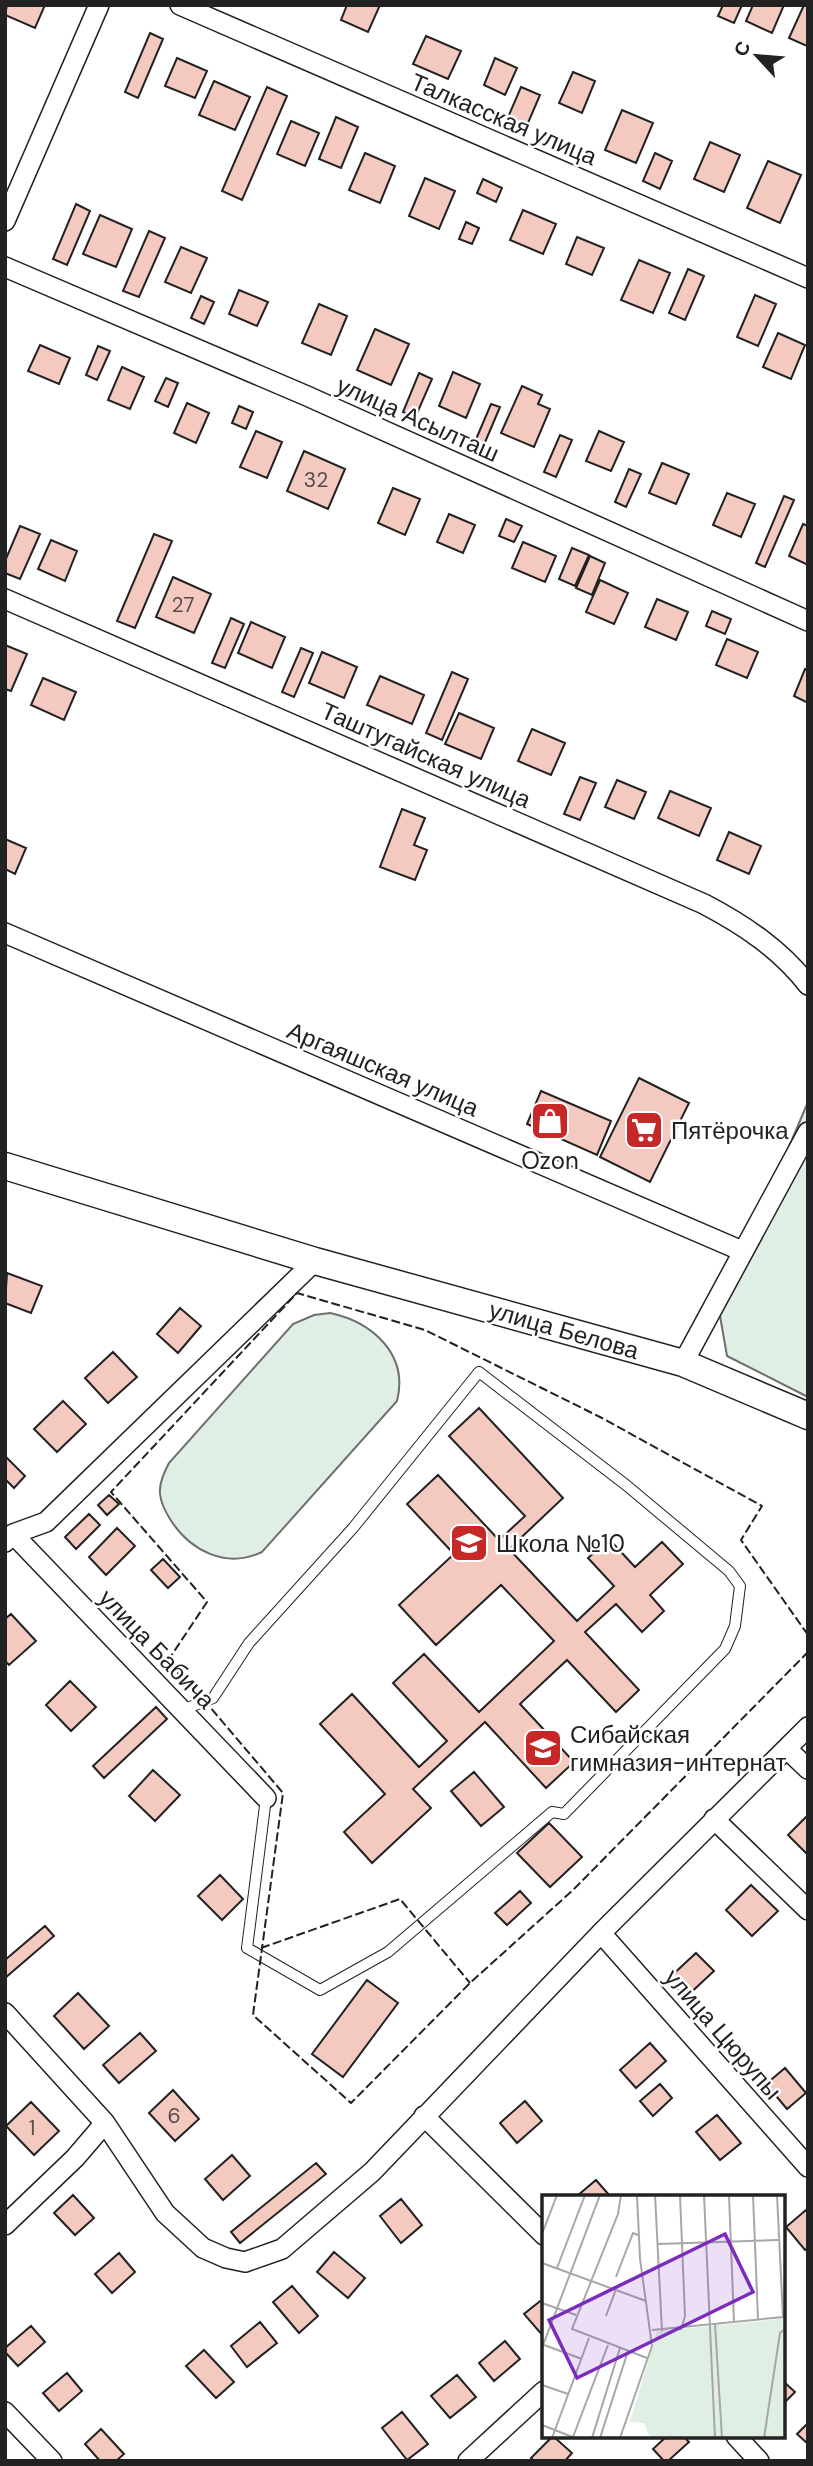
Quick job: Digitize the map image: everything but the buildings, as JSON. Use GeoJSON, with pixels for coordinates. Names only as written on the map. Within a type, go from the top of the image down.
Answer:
{"type":"FeatureCollection","features":[{"type":"Feature","properties":{"kind":"main road","name":"улица Белова"},"geometry":{"type":"LineString","coordinates":[[5,1166],[315,1261],[683,1363],[808,1416]]}},
{"type":"Feature","properties":{"kind":"street"},"geometry":{"type":"LineString","coordinates":[[5,221],[99,5]]}},
{"type":"Feature","properties":{"kind":"street","name":"Талкасская улица"},"geometry":{"type":"LineString","coordinates":[[180,5],[808,278]]}},
{"type":"Feature","properties":{"kind":"street","name":"улица Асылташ"},"geometry":{"type":"LineString","coordinates":[[5,267],[307,396],[808,621]]}},
{"type":"Feature","properties":{"kind":"street","name":"Таштугайская улица"},"geometry":{"type":"LineString","coordinates":[[5,598],[704,904],[738,922],[770,945],[808,985]]}},
{"type":"Feature","properties":{"kind":"street","name":"Аргаяшская улица"},"geometry":{"type":"LineString","coordinates":[[5,933],[742,1251]]}},
{"type":"Feature","properties":{"kind":"street"},"geometry":{"type":"LineString","coordinates":[[683,1363],[808,1132]]}},
{"type":"Feature","properties":{"kind":"street"},"geometry":{"type":"LineString","coordinates":[[9,1538],[46,1522],[315,1261]]}},
{"type":"Feature","properties":{"kind":"street","name":"улица Бабича"},"geometry":{"type":"LineString","coordinates":[[9,1538],[182,1710],[266,1798]]}},
{"type":"Feature","properties":{"kind":"street"},"geometry":{"type":"LineString","coordinates":[[5,2013],[105,2123],[165,2213],[203,2248],[226,2258],[245,2262],[282,2249],[372,2172],[601,1933],[808,1727]]}},
{"type":"Feature","properties":{"kind":"street"},"geometry":{"type":"LineString","coordinates":[[787,1749],[808,1769]]}},
{"type":"Feature","properties":{"kind":"street"},"geometry":{"type":"LineString","coordinates":[[714,1819],[808,1910]]}},
{"type":"Feature","properties":{"kind":"street","name":"улица Цюрупы"},"geometry":{"type":"LineString","coordinates":[[601,1933],[808,2167]]}},
{"type":"Feature","properties":{"kind":"street"},"geometry":{"type":"LineString","coordinates":[[424,2116],[542,2233]]}},
{"type":"Feature","properties":{"kind":"street"},"geometry":{"type":"LineString","coordinates":[[5,2225],[75,2158],[105,2123]]}},
{"type":"Feature","properties":{"kind":"street"},"geometry":{"type":"LineString","coordinates":[[468,2461],[542,2393]]}},
{"type":"Feature","properties":{"kind":"street"},"geometry":{"type":"LineString","coordinates":[[5,2412],[52,2461]]}},
{"type":"Feature","properties":{"kind":"street"},"geometry":{"type":"LineString","coordinates":[[738,2438],[759,2461]]}},
{"type":"Feature","properties":{"kind":"lane"},"geometry":{"type":"LineString","coordinates":[[182,1710],[213,1698],[250,1643],[353,1528],[479,1372],[626,1485],[729,1571],[740,1586],[734,1626],[725,1649],[564,1814],[552,1812],[388,1952],[320,1990],[247,1948],[266,1798]]}},
{"type":"Feature","properties":{"kind":"green space"},"geometry":{"type":"Polygon","coordinates":[[[808,1102],[808,1397],[727,1356],[719,1310],[808,1102]]]}},
{"type":"Feature","properties":{"kind":"green space"},"geometry":{"type":"Polygon","coordinates":[[[330,1313],[360,1324],[384,1343],[398,1369],[397,1401],[262,1552],[235,1559],[210,1554],[198,1548],[178,1530],[162,1504],[160,1486],[169,1463],[293,1324],[314,1315],[330,1313]]]}},
{"type":"Feature","properties":{"kind":"fence"},"geometry":{"type":"LineString","coordinates":[[808,1635],[741,1540],[762,1506],[600,1417],[425,1330],[297,1293],[111,1492],[207,1602],[167,1662],[204,1700],[283,1793],[253,2015],[351,2103],[470,1983],[573,1890],[808,1652]]}},
{"type":"Feature","properties":{"kind":"fence"},"geometry":{"type":"LineString","coordinates":[[261,1948],[400,1899],[470,1983]]}},
{"type":"Feature","properties":{"kind":"place","name":"Ozon"},"geometry":{"type":"Point","coordinates":[550,1121]}},
{"type":"Feature","properties":{"kind":"place","name":"Пятёрочка"},"geometry":{"type":"Point","coordinates":[644,1130]}},
{"type":"Feature","properties":{"kind":"place","name":"Школа №10"},"geometry":{"type":"Point","coordinates":[469,1543]}},
{"type":"Feature","properties":{"kind":"place","name":"Сибайская гимназия-интернат"},"geometry":{"type":"Point","coordinates":[543,1748]}}]}
